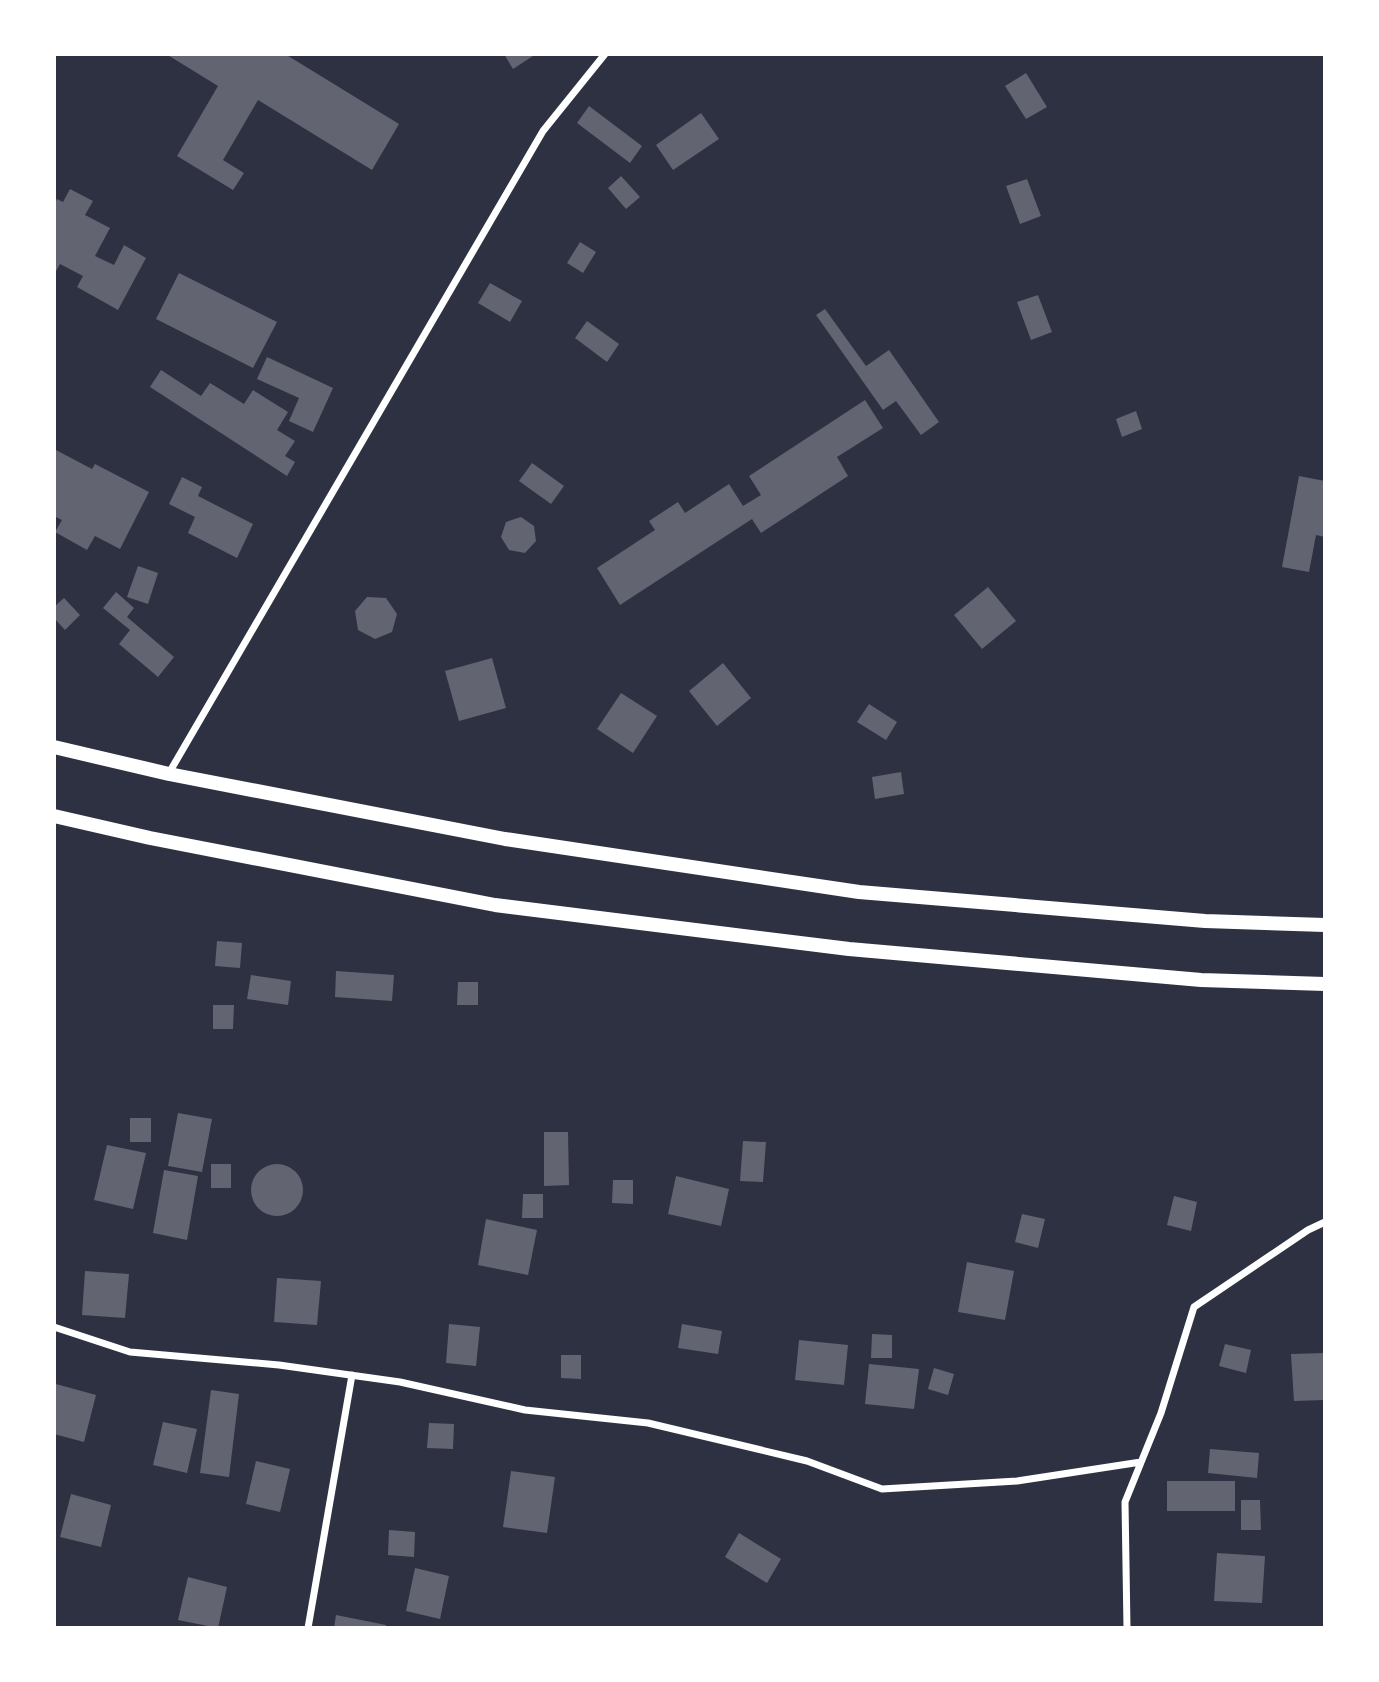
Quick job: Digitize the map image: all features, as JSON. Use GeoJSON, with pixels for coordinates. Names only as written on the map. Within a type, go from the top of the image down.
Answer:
{"type":"FeatureCollection","features":[{"type":"Feature","properties":{"kind":"main road"},"geometry":{"type":"LineString","coordinates":[[54,747],[169,774],[505,839],[859,892],[1205,921],[1325,925]]}},
{"type":"Feature","properties":{"kind":"main road"},"geometry":{"type":"LineString","coordinates":[[54,816],[149,838],[495,905],[849,949],[1201,980],[1325,984]]}},
{"type":"Feature","properties":{"kind":"street"},"geometry":{"type":"LineString","coordinates":[[169,774],[543,131],[605,54]]}},
{"type":"Feature","properties":{"kind":"street"},"geometry":{"type":"LineString","coordinates":[[1128,1628],[1125,1502],[1161,1413],[1194,1307],[1308,1230],[1325,1223]]}},
{"type":"Feature","properties":{"kind":"street"},"geometry":{"type":"LineString","coordinates":[[54,1327],[130,1352],[279,1365],[352,1375],[400,1382],[525,1410],[648,1423],[807,1461],[882,1489],[1017,1481],[1141,1462]]}},
{"type":"Feature","properties":{"kind":"street"},"geometry":{"type":"LineString","coordinates":[[308,1628],[352,1375]]}},
{"type":"Feature","properties":{"kind":"building"},"geometry":{"type":"Polygon","coordinates":[[[166,54],[285,54],[399,124],[372,170],[258,100],[223,160],[244,173],[233,190],[177,156],[218,86],[166,54]]]}},
{"type":"Feature","properties":{"kind":"building"},"geometry":{"type":"Polygon","coordinates":[[[504,54],[536,54],[513,69],[504,54]]]}},
{"type":"Feature","properties":{"kind":"building"},"geometry":{"type":"Polygon","coordinates":[[[1026,73],[1047,107],[1026,119],[1005,86],[1026,73]]]}},
{"type":"Feature","properties":{"kind":"building"},"geometry":{"type":"Polygon","coordinates":[[[589,106],[642,146],[630,163],[577,123],[589,106]]]}},
{"type":"Feature","properties":{"kind":"building"},"geometry":{"type":"Polygon","coordinates":[[[701,113],[719,139],[673,170],[656,145],[701,113]]]}},
{"type":"Feature","properties":{"kind":"building"},"geometry":{"type":"Polygon","coordinates":[[[621,176],[640,197],[626,209],[608,188],[621,176]]]}},
{"type":"Feature","properties":{"kind":"building"},"geometry":{"type":"Polygon","coordinates":[[[1027,179],[1041,216],[1020,224],[1006,186],[1027,179]]]}},
{"type":"Feature","properties":{"kind":"building"},"geometry":{"type":"Polygon","coordinates":[[[70,189],[93,201],[85,215],[110,228],[95,256],[114,265],[124,245],[146,258],[118,310],[77,287],[83,276],[60,264],[54,275],[54,205],[57,199],[63,202],[70,189]]]}},
{"type":"Feature","properties":{"kind":"building"},"geometry":{"type":"Polygon","coordinates":[[[580,242],[596,252],[583,273],[567,263],[580,242]]]}},
{"type":"Feature","properties":{"kind":"building"},"geometry":{"type":"Polygon","coordinates":[[[179,273],[277,322],[253,368],[156,319],[179,273]]]}},
{"type":"Feature","properties":{"kind":"building"},"geometry":{"type":"Polygon","coordinates":[[[490,283],[522,301],[510,322],[478,303],[490,283]]]}},
{"type":"Feature","properties":{"kind":"building"},"geometry":{"type":"Polygon","coordinates":[[[1038,295],[1052,332],[1031,340],[1017,302],[1038,295]]]}},
{"type":"Feature","properties":{"kind":"building"},"geometry":{"type":"Polygon","coordinates":[[[825,309],[866,366],[889,350],[939,422],[921,435],[896,401],[883,410],[816,315],[825,309]]]}},
{"type":"Feature","properties":{"kind":"building"},"geometry":{"type":"Polygon","coordinates":[[[587,321],[619,344],[607,362],[575,338],[587,321]]]}},
{"type":"Feature","properties":{"kind":"building"},"geometry":{"type":"Polygon","coordinates":[[[267,357],[333,388],[313,432],[289,421],[299,398],[257,379],[267,357]]]}},
{"type":"Feature","properties":{"kind":"building"},"geometry":{"type":"Polygon","coordinates":[[[161,370],[201,396],[210,383],[244,404],[253,390],[288,412],[277,430],[295,441],[285,456],[295,462],[287,476],[150,387],[161,370]]]}},
{"type":"Feature","properties":{"kind":"building"},"geometry":{"type":"Polygon","coordinates":[[[865,400],[883,428],[837,457],[848,476],[761,533],[752,519],[620,605],[597,568],[655,530],[649,521],[678,502],[685,513],[729,484],[743,506],[761,495],[749,476],[865,400]]]}},
{"type":"Feature","properties":{"kind":"building"},"geometry":{"type":"Polygon","coordinates":[[[1136,411],[1142,429],[1122,437],[1116,419],[1136,411]]]}},
{"type":"Feature","properties":{"kind":"building"},"geometry":{"type":"Polygon","coordinates":[[[54,449],[92,469],[95,464],[149,492],[120,549],[95,536],[87,550],[55,532],[62,520],[54,516],[54,449]]]}},
{"type":"Feature","properties":{"kind":"building"},"geometry":{"type":"Polygon","coordinates":[[[532,463],[564,486],[551,504],[519,481],[532,463]]]}},
{"type":"Feature","properties":{"kind":"building"},"geometry":{"type":"Polygon","coordinates":[[[1299,476],[1325,481],[1325,537],[1316,535],[1309,572],[1282,567],[1299,476]]]}},
{"type":"Feature","properties":{"kind":"building"},"geometry":{"type":"Polygon","coordinates":[[[182,477],[202,487],[198,496],[253,524],[237,558],[188,533],[195,517],[169,504],[182,477]]]}},
{"type":"Feature","properties":{"kind":"building"},"geometry":{"type":"Polygon","coordinates":[[[521,517],[534,526],[536,541],[525,553],[509,550],[501,537],[506,522],[521,517]]]}},
{"type":"Feature","properties":{"kind":"building"},"geometry":{"type":"Polygon","coordinates":[[[138,566],[158,573],[148,604],[127,597],[138,566]]]}},
{"type":"Feature","properties":{"kind":"building"},"geometry":{"type":"Polygon","coordinates":[[[988,587],[1016,621],[982,649],[954,615],[988,587]]]}},
{"type":"Feature","properties":{"kind":"building"},"geometry":{"type":"Polygon","coordinates":[[[116,592],[134,608],[127,617],[174,657],[158,677],[119,644],[130,630],[103,608],[116,592]]]}},
{"type":"Feature","properties":{"kind":"building"},"geometry":{"type":"Polygon","coordinates":[[[367,597],[386,598],[397,614],[392,632],[375,639],[358,630],[355,611],[367,597]]]}},
{"type":"Feature","properties":{"kind":"building"},"geometry":{"type":"Polygon","coordinates":[[[64,598],[80,615],[65,630],[54,618],[54,607],[64,598]]]}},
{"type":"Feature","properties":{"kind":"building"},"geometry":{"type":"Polygon","coordinates":[[[492,658],[506,708],[459,721],[445,671],[492,658]]]}},
{"type":"Feature","properties":{"kind":"building"},"geometry":{"type":"Polygon","coordinates":[[[723,663],[751,698],[717,726],[689,691],[723,663]]]}},
{"type":"Feature","properties":{"kind":"building"},"geometry":{"type":"Polygon","coordinates":[[[621,693],[657,716],[633,753],[597,729],[621,693]]]}},
{"type":"Feature","properties":{"kind":"building"},"geometry":{"type":"Polygon","coordinates":[[[869,704],[897,722],[886,740],[857,722],[869,704]]]}},
{"type":"Feature","properties":{"kind":"building"},"geometry":{"type":"Polygon","coordinates":[[[901,772],[904,794],[875,799],[872,777],[901,772]]]}},
{"type":"Feature","properties":{"kind":"building"},"geometry":{"type":"Polygon","coordinates":[[[217,941],[242,943],[240,968],[215,966],[217,941]]]}},
{"type":"Feature","properties":{"kind":"building"},"geometry":{"type":"Polygon","coordinates":[[[336,971],[394,975],[392,1001],[335,997],[336,971]]]}},
{"type":"Feature","properties":{"kind":"building"},"geometry":{"type":"Polygon","coordinates":[[[251,975],[291,981],[288,1005],[247,999],[251,975]]]}},
{"type":"Feature","properties":{"kind":"building"},"geometry":{"type":"Polygon","coordinates":[[[458,982],[478,982],[478,1005],[457,1005],[458,982]]]}},
{"type":"Feature","properties":{"kind":"building"},"geometry":{"type":"Polygon","coordinates":[[[213,1005],[234,1005],[233,1029],[213,1029],[213,1005]]]}},
{"type":"Feature","properties":{"kind":"building"},"geometry":{"type":"Polygon","coordinates":[[[178,1113],[212,1119],[202,1172],[168,1166],[178,1113]]]}},
{"type":"Feature","properties":{"kind":"building"},"geometry":{"type":"Polygon","coordinates":[[[130,1118],[151,1118],[151,1142],[130,1142],[130,1118]]]}},
{"type":"Feature","properties":{"kind":"building"},"geometry":{"type":"Polygon","coordinates":[[[544,1132],[568,1132],[569,1185],[544,1186],[544,1132]]]}},
{"type":"Feature","properties":{"kind":"building"},"geometry":{"type":"Polygon","coordinates":[[[743,1141],[766,1142],[763,1182],[740,1181],[743,1141]]]}},
{"type":"Feature","properties":{"kind":"building"},"geometry":{"type":"Polygon","coordinates":[[[107,1145],[146,1153],[133,1209],[94,1200],[107,1145]]]}},
{"type":"Feature","properties":{"kind":"building"},"geometry":{"type":"Polygon","coordinates":[[[211,1164],[231,1164],[231,1188],[211,1188],[211,1164]]]}},
{"type":"Feature","properties":{"kind":"building"},"geometry":{"type":"Polygon","coordinates":[[[277,1164],[296,1171],[303,1190],[296,1209],[277,1216],[258,1209],[251,1190],[258,1171],[277,1164]]]}},
{"type":"Feature","properties":{"kind":"building"},"geometry":{"type":"Polygon","coordinates":[[[164,1170],[198,1176],[187,1240],[153,1233],[164,1170]]]}},
{"type":"Feature","properties":{"kind":"building"},"geometry":{"type":"Polygon","coordinates":[[[676,1176],[729,1189],[721,1226],[668,1214],[676,1176]]]}},
{"type":"Feature","properties":{"kind":"building"},"geometry":{"type":"Polygon","coordinates":[[[613,1180],[633,1180],[633,1204],[612,1203],[613,1180]]]}},
{"type":"Feature","properties":{"kind":"building"},"geometry":{"type":"Polygon","coordinates":[[[523,1194],[543,1194],[543,1218],[522,1218],[523,1194]]]}},
{"type":"Feature","properties":{"kind":"building"},"geometry":{"type":"Polygon","coordinates":[[[1174,1196],[1197,1202],[1191,1231],[1167,1225],[1174,1196]]]}},
{"type":"Feature","properties":{"kind":"building"},"geometry":{"type":"Polygon","coordinates":[[[1022,1214],[1045,1219],[1038,1248],[1015,1242],[1022,1214]]]}},
{"type":"Feature","properties":{"kind":"building"},"geometry":{"type":"Polygon","coordinates":[[[486,1219],[537,1230],[528,1275],[478,1265],[486,1219]]]}},
{"type":"Feature","properties":{"kind":"building"},"geometry":{"type":"Polygon","coordinates":[[[967,1262],[1014,1271],[1005,1320],[958,1312],[967,1262]]]}},
{"type":"Feature","properties":{"kind":"building"},"geometry":{"type":"Polygon","coordinates":[[[85,1271],[129,1274],[125,1318],[82,1315],[85,1271]]]}},
{"type":"Feature","properties":{"kind":"building"},"geometry":{"type":"Polygon","coordinates":[[[277,1278],[321,1281],[317,1325],[274,1322],[277,1278]]]}},
{"type":"Feature","properties":{"kind":"building"},"geometry":{"type":"Polygon","coordinates":[[[449,1324],[480,1327],[476,1366],[446,1363],[449,1324]]]}},
{"type":"Feature","properties":{"kind":"building"},"geometry":{"type":"Polygon","coordinates":[[[682,1324],[722,1331],[718,1354],[678,1348],[682,1324]]]}},
{"type":"Feature","properties":{"kind":"building"},"geometry":{"type":"Polygon","coordinates":[[[872,1334],[892,1335],[892,1358],[871,1358],[872,1334]]]}},
{"type":"Feature","properties":{"kind":"building"},"geometry":{"type":"Polygon","coordinates":[[[799,1340],[848,1345],[844,1385],[795,1380],[799,1340]]]}},
{"type":"Feature","properties":{"kind":"building"},"geometry":{"type":"Polygon","coordinates":[[[1225,1344],[1251,1350],[1246,1373],[1219,1366],[1225,1344]]]}},
{"type":"Feature","properties":{"kind":"building"},"geometry":{"type":"Polygon","coordinates":[[[1325,1353],[1325,1400],[1294,1401],[1291,1354],[1325,1353]]]}},
{"type":"Feature","properties":{"kind":"building"},"geometry":{"type":"Polygon","coordinates":[[[561,1355],[581,1355],[581,1379],[561,1378],[561,1355]]]}},
{"type":"Feature","properties":{"kind":"building"},"geometry":{"type":"Polygon","coordinates":[[[869,1364],[919,1369],[914,1409],[865,1404],[869,1364]]]}},
{"type":"Feature","properties":{"kind":"building"},"geometry":{"type":"Polygon","coordinates":[[[934,1368],[954,1374],[948,1395],[928,1389],[934,1368]]]}},
{"type":"Feature","properties":{"kind":"building"},"geometry":{"type":"Polygon","coordinates":[[[56,1384],[96,1395],[84,1442],[54,1434],[56,1384]]]}},
{"type":"Feature","properties":{"kind":"building"},"geometry":{"type":"Polygon","coordinates":[[[211,1390],[239,1394],[229,1477],[200,1473],[211,1390]]]}},
{"type":"Feature","properties":{"kind":"building"},"geometry":{"type":"Polygon","coordinates":[[[163,1422],[197,1429],[187,1473],[153,1465],[163,1422]]]}},
{"type":"Feature","properties":{"kind":"building"},"geometry":{"type":"Polygon","coordinates":[[[429,1423],[454,1424],[453,1449],[427,1448],[429,1423]]]}},
{"type":"Feature","properties":{"kind":"building"},"geometry":{"type":"Polygon","coordinates":[[[1210,1449],[1259,1453],[1257,1478],[1208,1473],[1210,1449]]]}},
{"type":"Feature","properties":{"kind":"building"},"geometry":{"type":"Polygon","coordinates":[[[256,1461],[290,1469],[280,1512],[246,1504],[256,1461]]]}},
{"type":"Feature","properties":{"kind":"building"},"geometry":{"type":"Polygon","coordinates":[[[511,1471],[555,1477],[547,1533],[503,1527],[511,1471]]]}},
{"type":"Feature","properties":{"kind":"building"},"geometry":{"type":"Polygon","coordinates":[[[1167,1481],[1235,1481],[1235,1511],[1167,1511],[1167,1481]]]}},
{"type":"Feature","properties":{"kind":"building"},"geometry":{"type":"Polygon","coordinates":[[[71,1494],[111,1505],[101,1547],[60,1537],[71,1494]]]}},
{"type":"Feature","properties":{"kind":"building"},"geometry":{"type":"Polygon","coordinates":[[[1241,1500],[1260,1500],[1261,1530],[1241,1530],[1241,1500]]]}},
{"type":"Feature","properties":{"kind":"building"},"geometry":{"type":"Polygon","coordinates":[[[389,1530],[415,1532],[414,1557],[388,1555],[389,1530]]]}},
{"type":"Feature","properties":{"kind":"building"},"geometry":{"type":"Polygon","coordinates":[[[739,1533],[781,1559],[767,1583],[725,1557],[739,1533]]]}},
{"type":"Feature","properties":{"kind":"building"},"geometry":{"type":"Polygon","coordinates":[[[1217,1553],[1265,1556],[1262,1603],[1214,1601],[1217,1553]]]}},
{"type":"Feature","properties":{"kind":"building"},"geometry":{"type":"Polygon","coordinates":[[[415,1568],[449,1576],[440,1619],[406,1611],[415,1568]]]}},
{"type":"Feature","properties":{"kind":"building"},"geometry":{"type":"Polygon","coordinates":[[[188,1577],[227,1587],[218,1628],[178,1620],[188,1577]]]}},
{"type":"Feature","properties":{"kind":"building"},"geometry":{"type":"Polygon","coordinates":[[[336,1615],[386,1625],[386,1628],[334,1628],[336,1615]]]}}]}
